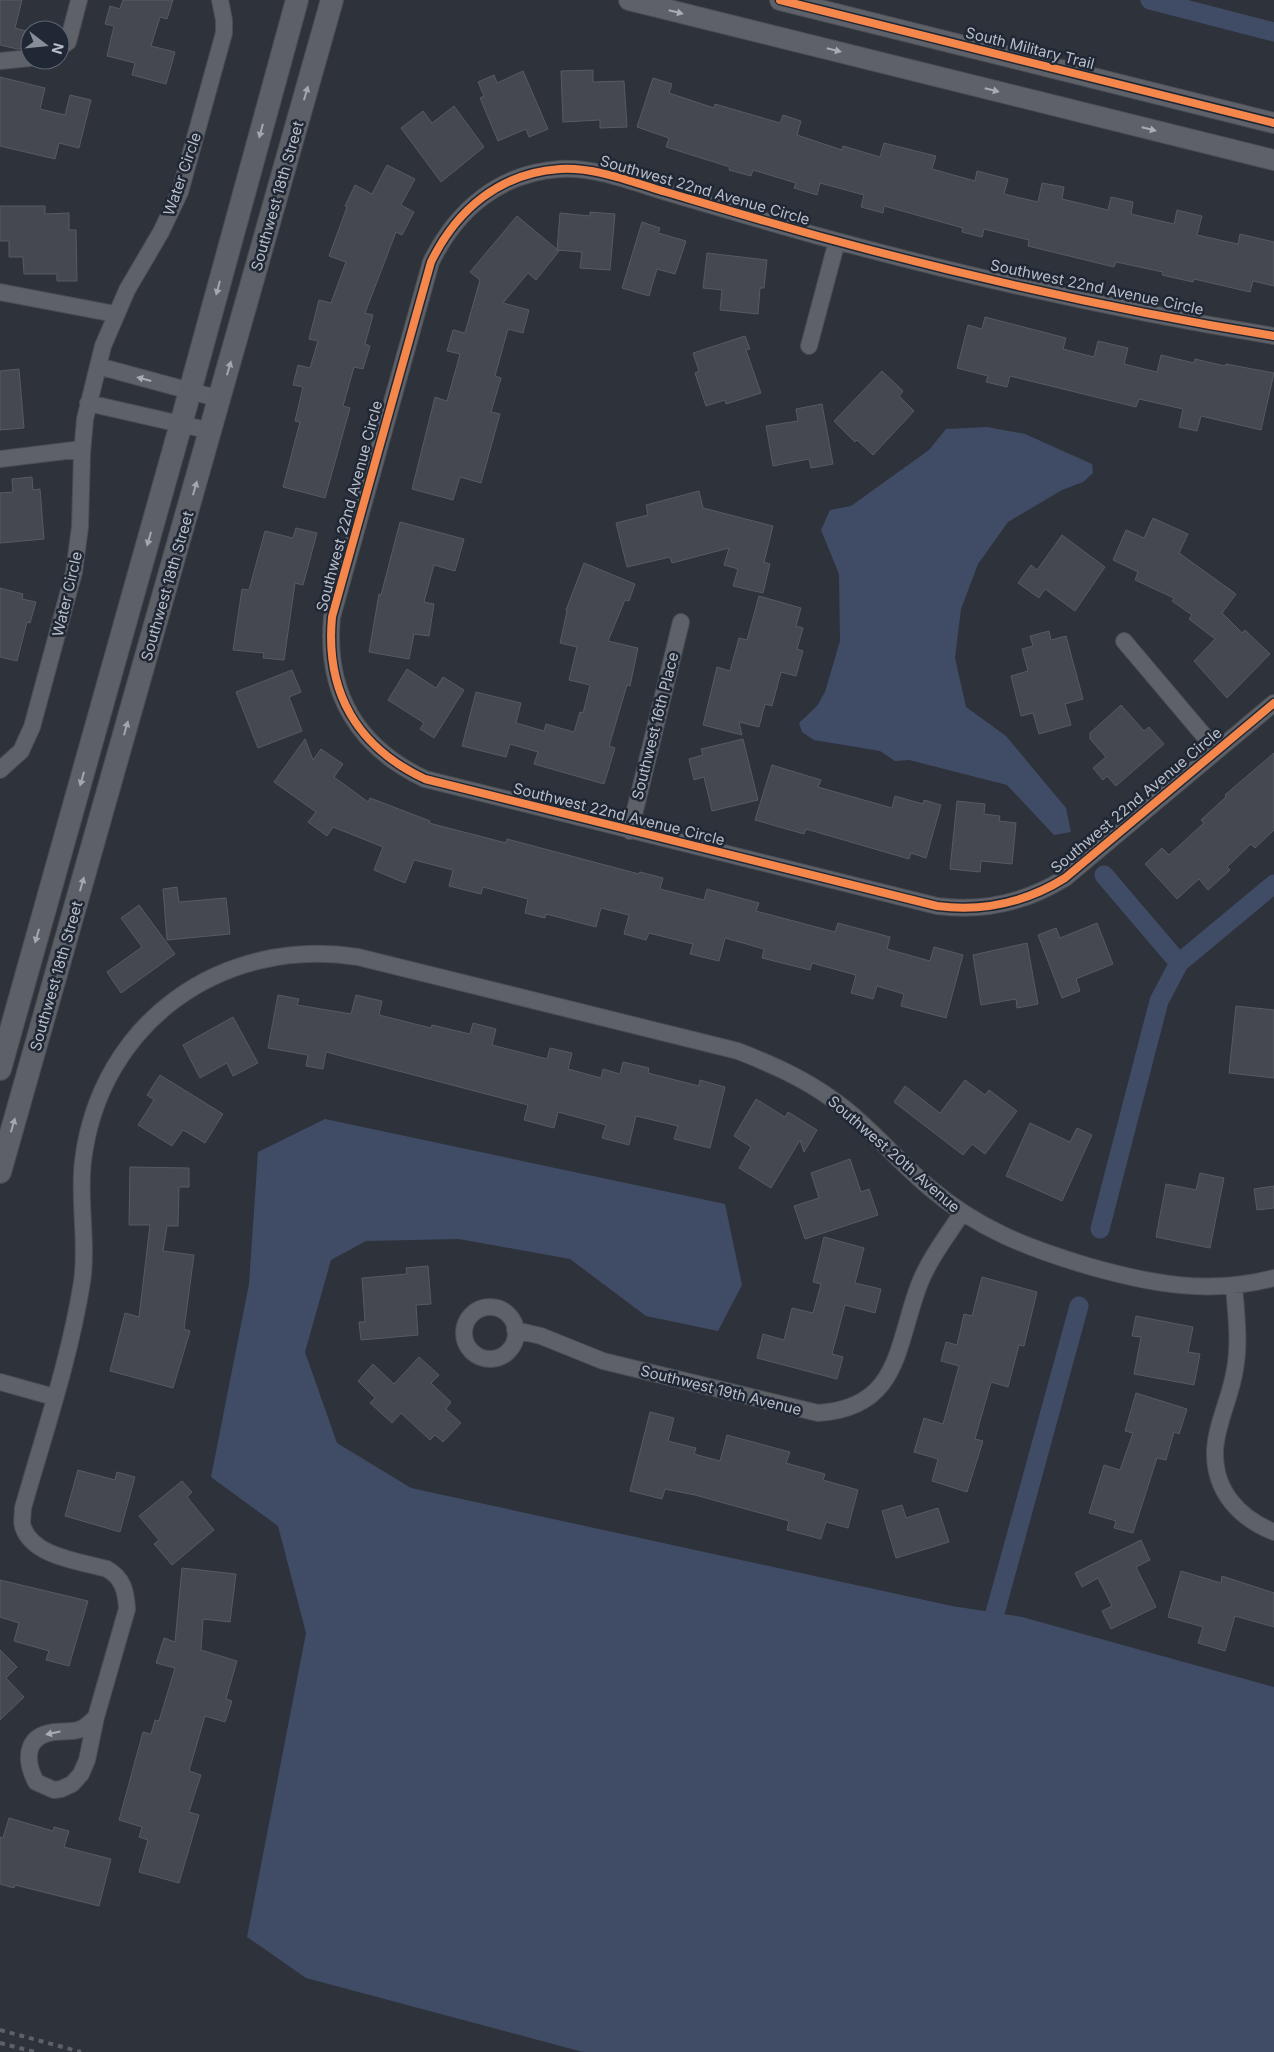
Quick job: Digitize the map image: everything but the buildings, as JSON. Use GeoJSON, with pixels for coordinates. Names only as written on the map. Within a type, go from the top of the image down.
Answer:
{"type":"FeatureCollection","features":[{"type":"Feature","properties":{"kind":"main road","name":"Southwest 18th Street"},"geometry":{"type":"LineString","coordinates":[[0,1069],[182,424],[297,0]]}},
{"type":"Feature","properties":{"kind":"main road","name":"Southwest 18th Street"},"geometry":{"type":"LineString","coordinates":[[0,1172],[332,0]]}},
{"type":"Feature","properties":{"kind":"street"},"geometry":{"type":"LineString","coordinates":[[70,34],[79,0]]}},
{"type":"Feature","properties":{"kind":"street","name":"Water Circle"},"geometry":{"type":"LineString","coordinates":[[0,770],[12,761],[28,739],[74,572],[80,527],[82,449],[88,402],[103,346],[115,314],[161,232],[182,183],[222,47],[224,20],[220,0]]}},
{"type":"Feature","properties":{"kind":"street"},"geometry":{"type":"LineString","coordinates":[[629,0],[1274,160]]}},
{"type":"Feature","properties":{"kind":"street","name":"South Military Trail"},"geometry":{"type":"LineString","coordinates":[[780,0],[1274,123]]}},
{"type":"Feature","properties":{"kind":"street"},"geometry":{"type":"LineString","coordinates":[[0,61],[20,59]]}},
{"type":"Feature","properties":{"kind":"street","name":"Southwest 22nd Avenue Circle"},"geometry":{"type":"LineString","coordinates":[[1274,336],[1094,302],[973,276],[837,241],[598,172],[562,169],[525,175],[508,182],[477,201],[449,230],[431,262],[332,617],[331,653],[338,689],[345,706],[366,737],[378,750],[408,772],[442,784],[630,831],[937,906],[957,909],[994,907],[1033,896],[1065,878],[1274,703]]}},
{"type":"Feature","properties":{"kind":"street"},"geometry":{"type":"LineString","coordinates":[[809,346],[837,241]]}},
{"type":"Feature","properties":{"kind":"street"},"geometry":{"type":"LineString","coordinates":[[0,292],[115,314]]}},
{"type":"Feature","properties":{"kind":"street"},"geometry":{"type":"LineString","coordinates":[[98,366],[220,399]]}},
{"type":"Feature","properties":{"kind":"street"},"geometry":{"type":"LineString","coordinates":[[88,402],[211,432]]}},
{"type":"Feature","properties":{"kind":"street"},"geometry":{"type":"LineString","coordinates":[[0,459],[82,449]]}},
{"type":"Feature","properties":{"kind":"street","name":"Southwest 16th Place"},"geometry":{"type":"LineString","coordinates":[[630,831],[681,622]]}},
{"type":"Feature","properties":{"kind":"street"},"geometry":{"type":"LineString","coordinates":[[1124,641],[1217,751]]}},
{"type":"Feature","properties":{"kind":"street","name":"Southwest 20th Avenue"},"geometry":{"type":"LineString","coordinates":[[96,1717],[87,1726],[73,1731],[53,1732],[40,1737],[31,1746],[28,1759],[30,1772],[36,1782],[54,1790],[72,1784],[81,1774],[87,1760],[96,1717],[127,1609],[123,1583],[116,1574],[107,1569],[46,1552],[31,1542],[23,1526],[23,1508],[76,1318],[82,1279],[84,1240],[83,1161],[90,1123],[104,1087],[134,1038],[161,1011],[192,988],[226,970],[263,959],[301,954],[339,954],[358,957],[738,1051],[772,1064],[803,1080],[833,1099],[929,1188],[962,1212],[999,1234],[1042,1252],[1130,1277],[1164,1284],[1234,1286],[1274,1278]]}},
{"type":"Feature","properties":{"kind":"street","name":"Southwest 19th Avenue"},"geometry":{"type":"LineString","coordinates":[[515,1330],[541,1336],[603,1361],[818,1413],[836,1412],[853,1407],[868,1398],[882,1386],[892,1370],[920,1283],[934,1255],[962,1212]]}},
{"type":"Feature","properties":{"kind":"street"},"geometry":{"type":"LineString","coordinates":[[1234,1286],[1238,1337],[1237,1354],[1235,1371],[1218,1433],[1215,1451],[1217,1469],[1222,1486],[1230,1502],[1243,1515],[1258,1525],[1274,1532]]}},
{"type":"Feature","properties":{"kind":"street"},"geometry":{"type":"LineString","coordinates":[[0,1382],[54,1397]]}},
{"type":"Feature","properties":{"kind":"water"},"geometry":{"type":"Polygon","coordinates":[[[987,427],[1025,434],[1092,464],[1093,473],[1083,482],[1062,490],[1008,522],[978,564],[961,609],[955,658],[966,707],[1006,736],[1066,808],[1071,832],[1054,835],[1007,785],[909,760],[895,761],[880,751],[814,740],[802,732],[799,723],[817,706],[825,692],[840,641],[839,574],[821,530],[830,510],[851,506],[929,450],[946,429],[987,427]]]}},
{"type":"Feature","properties":{"kind":"water"},"geometry":{"type":"Polygon","coordinates":[[[325,1119],[725,1204],[742,1285],[718,1331],[646,1316],[570,1259],[459,1239],[366,1241],[331,1260],[305,1352],[337,1443],[411,1488],[952,1606],[1022,1617],[1274,1687],[1274,2052],[583,2052],[306,1978],[247,1937],[306,1633],[278,1526],[211,1477],[249,1284],[258,1152],[325,1119]]]}},
{"type":"Feature","properties":{"kind":"waterway"},"geometry":{"type":"LineString","coordinates":[[1150,0],[1274,32]]}},
{"type":"Feature","properties":{"kind":"waterway"},"geometry":{"type":"LineString","coordinates":[[1104,875],[1179,963]]}},
{"type":"Feature","properties":{"kind":"waterway"},"geometry":{"type":"LineString","coordinates":[[1100,1229],[1159,1001],[1179,963],[1274,884]]}},
{"type":"Feature","properties":{"kind":"waterway"},"geometry":{"type":"LineString","coordinates":[[995,1613],[1079,1306]]}},
{"type":"Feature","properties":{"kind":"railway"},"geometry":{"type":"LineString","coordinates":[[0,2030],[81,2052]]}},
{"type":"Feature","properties":{"kind":"railway"},"geometry":{"type":"LineString","coordinates":[[0,2043],[35,2052]]}},
{"type":"Feature","properties":{"kind":"cycle path"},"geometry":{"type":"LineString","coordinates":[[780,0],[1274,123]]}},
{"type":"Feature","properties":{"kind":"cycle path"},"geometry":{"type":"LineString","coordinates":[[1274,336],[1159,316],[931,265],[799,231],[587,170],[560,169],[538,172],[518,178],[500,186],[467,210],[442,243],[431,262],[332,617],[331,644],[334,669],[340,693],[350,714],[381,751],[401,766],[425,779],[937,906],[954,908],[1004,904],[1035,894],[1065,878],[1274,703]]}}]}
